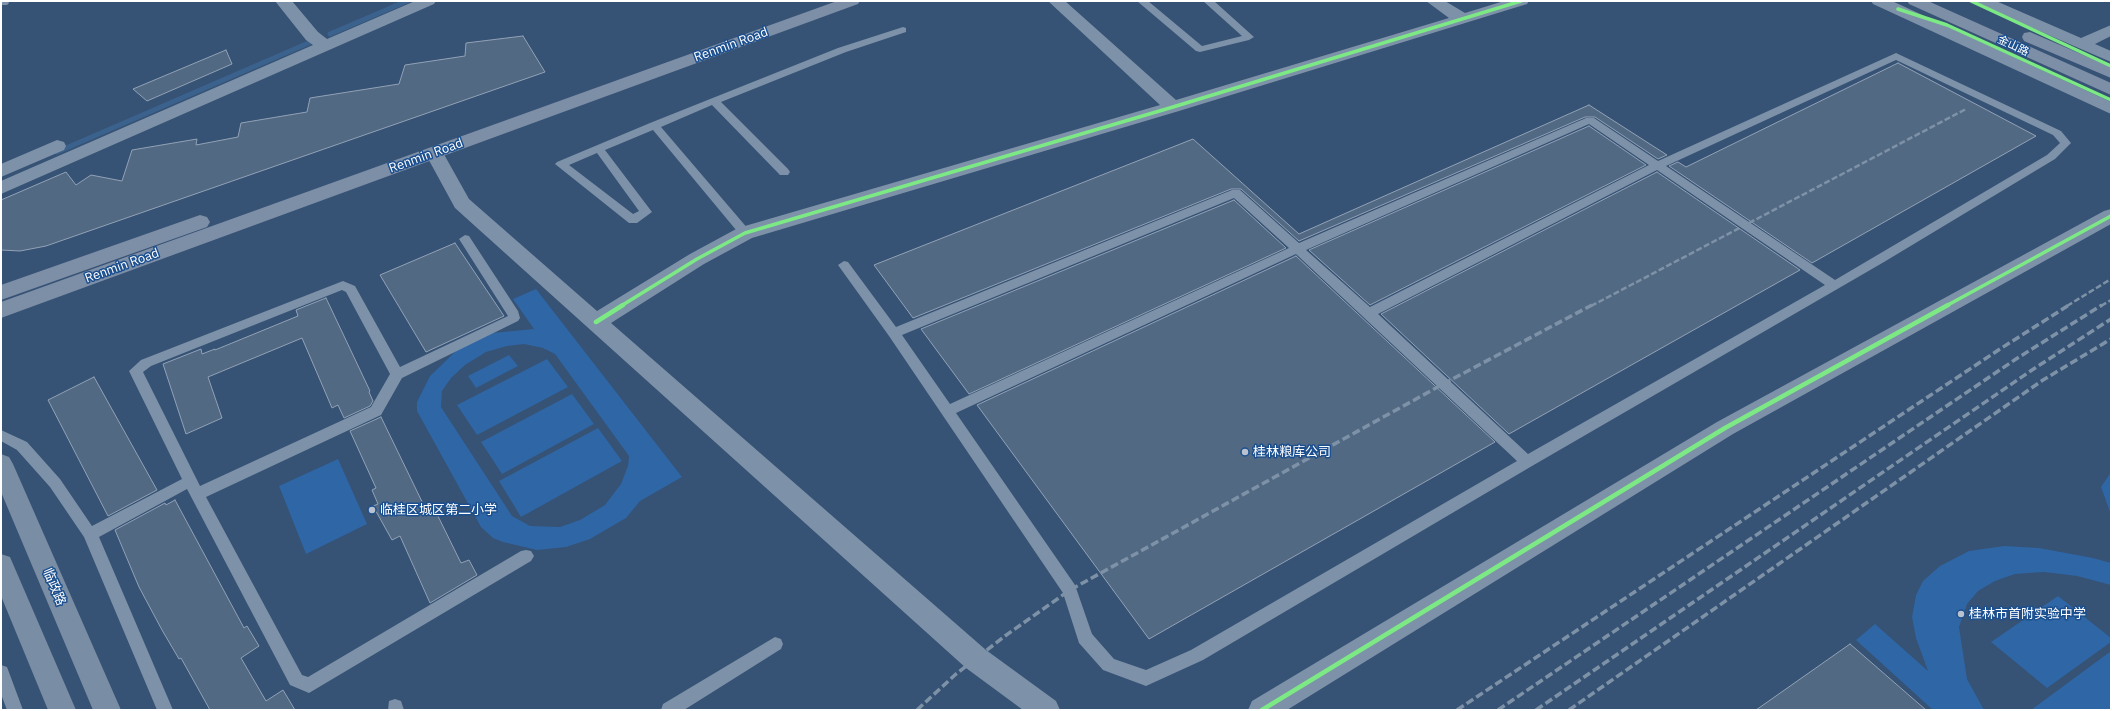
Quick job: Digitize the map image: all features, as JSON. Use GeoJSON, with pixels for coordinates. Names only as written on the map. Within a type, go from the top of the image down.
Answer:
{"type":"FeatureCollection","features":[{"type":"Feature","properties":{"kind":"main road","name":"Renmin Road"},"geometry":{"type":"LineString","coordinates":[[1,293],[814,1]]}},
{"type":"Feature","properties":{"kind":"main road","name":"Renmin Road"},"geometry":{"type":"LineString","coordinates":[[1,310],[852,1]]}},
{"type":"Feature","properties":{"kind":"main road","name":"金山路"},"geometry":{"type":"LineString","coordinates":[[1915,1],[2111,90]]}},
{"type":"Feature","properties":{"kind":"main road","name":"金山路"},"geometry":{"type":"LineString","coordinates":[[1949,1],[2111,73]]}},
{"type":"Feature","properties":{"kind":"main road","name":"临政路"},"geometry":{"type":"LineString","coordinates":[[1,464],[107,710]]}},
{"type":"Feature","properties":{"kind":"main road"},"geometry":{"type":"LineString","coordinates":[[1,565],[62,710]]}},
{"type":"Feature","properties":{"kind":"street"},"geometry":{"type":"LineString","coordinates":[[283,1],[318,41]]}},
{"type":"Feature","properties":{"kind":"street"},"geometry":{"type":"LineString","coordinates":[[1,188],[318,41],[390,1]]}},
{"type":"Feature","properties":{"kind":"street"},"geometry":{"type":"LineString","coordinates":[[1,171],[318,41],[428,1]]}},
{"type":"Feature","properties":{"kind":"street"},"geometry":{"type":"LineString","coordinates":[[1056,1],[1172,107]]}},
{"type":"Feature","properties":{"kind":"street"},"geometry":{"type":"LineString","coordinates":[[1434,1],[1463,19]]}},
{"type":"Feature","properties":{"kind":"street"},"geometry":{"type":"LineString","coordinates":[[596,322],[697,259],[745,233],[1172,107],[1521,1]]}},
{"type":"Feature","properties":{"kind":"street"},"geometry":{"type":"LineString","coordinates":[[1879,1],[2111,109]]}},
{"type":"Feature","properties":{"kind":"street"},"geometry":{"type":"LineString","coordinates":[[1983,1],[2111,57]]}},
{"type":"Feature","properties":{"kind":"street"},"geometry":{"type":"LineString","coordinates":[[2081,44],[2111,30]]}},
{"type":"Feature","properties":{"kind":"street"},"geometry":{"type":"LineString","coordinates":[[434,153],[462,203],[976,659],[1046,710]]}},
{"type":"Feature","properties":{"kind":"street"},"geometry":{"type":"LineString","coordinates":[[1262,710],[1725,428],[2111,216]]}},
{"type":"Feature","properties":{"kind":"lane"},"geometry":{"type":"LineString","coordinates":[[1142,1],[1200,48],[1250,37],[1208,1]]}},
{"type":"Feature","properties":{"kind":"lane"},"geometry":{"type":"LineString","coordinates":[[599,149],[646,212],[634,220],[561,164],[842,50],[903,30]]}},
{"type":"Feature","properties":{"kind":"lane"},"geometry":{"type":"LineString","coordinates":[[844,265],[948,410],[1070,590],[1085,638],[1109,665],[1146,678],[1197,655],[1526,462],[1834,285],[2051,157],[2066,143],[2057,133],[1896,56],[1657,166],[1369,313]]}},
{"type":"Feature","properties":{"kind":"lane"},"geometry":{"type":"LineString","coordinates":[[714,101],[784,172]]}},
{"type":"Feature","properties":{"kind":"lane"},"geometry":{"type":"LineString","coordinates":[[948,410],[1297,249],[1590,120],[1834,285]]}},
{"type":"Feature","properties":{"kind":"lane"},"geometry":{"type":"LineString","coordinates":[[654,125],[745,233]]}},
{"type":"Feature","properties":{"kind":"lane"},"geometry":{"type":"LineString","coordinates":[[894,333],[1236,193],[1369,313],[1526,462]]}},
{"type":"Feature","properties":{"kind":"lane"},"geometry":{"type":"LineString","coordinates":[[197,494],[376,411],[397,374],[514,318],[514,314],[465,239]]}},
{"type":"Feature","properties":{"kind":"lane"},"geometry":{"type":"LineString","coordinates":[[397,374],[351,289],[343,285],[146,363],[136,371],[190,481],[296,680],[309,685],[526,556]]}},
{"type":"Feature","properties":{"kind":"lane"},"geometry":{"type":"LineString","coordinates":[[1,435],[22,446],[55,483],[90,534],[165,710]]}},
{"type":"Feature","properties":{"kind":"lane"},"geometry":{"type":"LineString","coordinates":[[90,534],[190,481]]}},
{"type":"Feature","properties":{"kind":"lane"},"geometry":{"type":"LineString","coordinates":[[669,710],[775,644]]}},
{"type":"Feature","properties":{"kind":"lane"},"geometry":{"type":"LineString","coordinates":[[1,672],[15,710]]}},
{"type":"Feature","properties":{"kind":"shaded area"},"geometry":{"type":"Polygon","coordinates":[[[536,289],[682,477],[640,501],[626,518],[590,539],[566,547],[537,550],[503,542],[493,538],[481,527],[417,411],[417,402],[430,376],[456,351],[493,333],[534,329],[513,299],[536,289]],[[524,344],[507,346],[486,352],[465,365],[451,378],[442,391],[441,407],[512,516],[530,526],[560,527],[580,520],[605,505],[621,484],[628,466],[629,456],[555,354],[543,348],[524,344]]]}},
{"type":"Feature","properties":{"kind":"shaded area"},"geometry":{"type":"Polygon","coordinates":[[[509,355],[518,366],[476,388],[468,376],[509,355]]]}},
{"type":"Feature","properties":{"kind":"shaded area"},"geometry":{"type":"Polygon","coordinates":[[[547,359],[568,387],[477,435],[457,405],[547,359]]]}},
{"type":"Feature","properties":{"kind":"shaded area"},"geometry":{"type":"Polygon","coordinates":[[[572,394],[594,424],[502,474],[481,442],[572,394]]]}},
{"type":"Feature","properties":{"kind":"shaded area"},"geometry":{"type":"Polygon","coordinates":[[[598,428],[622,461],[521,517],[499,481],[598,428]]]}},
{"type":"Feature","properties":{"kind":"shaded area"},"geometry":{"type":"Polygon","coordinates":[[[338,459],[367,524],[306,554],[279,486],[338,459]]]}},
{"type":"Feature","properties":{"kind":"shaded area"},"geometry":{"type":"Polygon","coordinates":[[[2111,472],[2111,515],[2101,487],[2111,472]]]}},
{"type":"Feature","properties":{"kind":"shaded area"},"geometry":{"type":"Polygon","coordinates":[[[2004,546],[2039,548],[2093,558],[2111,563],[2111,585],[2077,576],[2044,572],[2015,574],[1995,581],[1978,591],[1967,604],[1959,627],[1967,679],[1984,710],[1933,710],[1856,640],[1875,624],[1928,671],[1916,638],[1912,617],[1916,595],[1923,581],[1940,566],[1969,551],[2004,546]]]}},
{"type":"Feature","properties":{"kind":"shaded area"},"geometry":{"type":"Polygon","coordinates":[[[2058,596],[2111,638],[2111,642],[2047,688],[1991,642],[2058,596]]]}},
{"type":"Feature","properties":{"kind":"shaded area"},"geometry":{"type":"Polygon","coordinates":[[[2111,651],[2111,710],[2031,710],[2111,651]]]}},
{"type":"Feature","properties":{"kind":"building"},"geometry":{"type":"Polygon","coordinates":[[[523,36],[545,72],[46,246],[20,251],[1,250],[1,200],[66,172],[76,185],[91,175],[122,181],[132,150],[197,139],[196,145],[238,137],[241,123],[307,112],[310,98],[399,84],[405,65],[465,56],[466,43],[523,36]]]}},
{"type":"Feature","properties":{"kind":"building"},"geometry":{"type":"Polygon","coordinates":[[[226,50],[232,64],[147,101],[133,89],[226,50]]]}},
{"type":"Feature","properties":{"kind":"building"},"geometry":{"type":"Polygon","coordinates":[[[1898,63],[2036,136],[1812,263],[1669,166],[1678,162],[1686,167],[1898,63]]]}},
{"type":"Feature","properties":{"kind":"building"},"geometry":{"type":"Polygon","coordinates":[[[1589,105],[1667,155],[1658,159],[1595,117],[1585,117],[1299,241],[1241,189],[1231,189],[913,318],[874,265],[1193,139],[1299,234],[1589,105]]]}},
{"type":"Feature","properties":{"kind":"building"},"geometry":{"type":"Polygon","coordinates":[[[1589,126],[1646,165],[1370,305],[1309,250],[1589,126]]]}},
{"type":"Feature","properties":{"kind":"building"},"geometry":{"type":"Polygon","coordinates":[[[1657,172],[1800,270],[1509,434],[1381,314],[1657,172]]]}},
{"type":"Feature","properties":{"kind":"building"},"geometry":{"type":"Polygon","coordinates":[[[1234,200],[1286,248],[969,394],[921,329],[1234,200]]]}},
{"type":"Feature","properties":{"kind":"building"},"geometry":{"type":"Polygon","coordinates":[[[455,243],[504,316],[426,352],[380,275],[455,243]]]}},
{"type":"Feature","properties":{"kind":"building"},"geometry":{"type":"Polygon","coordinates":[[[1296,256],[1495,442],[1149,639],[977,405],[1296,256]]]}},
{"type":"Feature","properties":{"kind":"building"},"geometry":{"type":"Polygon","coordinates":[[[326,298],[370,391],[369,392],[373,401],[370,406],[344,418],[338,405],[332,408],[302,338],[208,377],[222,418],[186,434],[163,364],[201,349],[202,354],[215,350],[298,316],[296,310],[326,298]]]}},
{"type":"Feature","properties":{"kind":"building"},"geometry":{"type":"Polygon","coordinates":[[[94,377],[157,490],[108,516],[48,400],[94,377]]]}},
{"type":"Feature","properties":{"kind":"building"},"geometry":{"type":"Polygon","coordinates":[[[381,417],[428,514],[435,510],[461,563],[469,560],[477,575],[430,603],[400,536],[392,540],[373,506],[378,504],[372,490],[376,488],[350,431],[381,417]]]}},
{"type":"Feature","properties":{"kind":"building"},"geometry":{"type":"Polygon","coordinates":[[[175,500],[244,628],[247,626],[259,646],[241,658],[266,701],[283,690],[295,710],[210,710],[181,658],[179,659],[162,630],[139,587],[115,530],[165,503],[166,505],[175,500]]]}},
{"type":"Feature","properties":{"kind":"building"},"geometry":{"type":"Polygon","coordinates":[[[1850,644],[1926,710],[1756,710],[1850,644]]]}},
{"type":"Feature","properties":{"kind":"waterway"},"geometry":{"type":"LineString","coordinates":[[330,34],[407,1]]}},
{"type":"Feature","properties":{"kind":"waterway"},"geometry":{"type":"LineString","coordinates":[[57,152],[313,41]]}},
{"type":"Feature","properties":{"kind":"railway"},"geometry":{"type":"LineString","coordinates":[[1591,306],[1966,109]]}},
{"type":"Feature","properties":{"kind":"railway"},"geometry":{"type":"LineString","coordinates":[[2067,306],[2111,279]]}},
{"type":"Feature","properties":{"kind":"railway"},"geometry":{"type":"LineString","coordinates":[[2101,306],[2111,300]]}},
{"type":"Feature","properties":{"kind":"railway"},"geometry":{"type":"LineString","coordinates":[[917,710],[956,674],[1005,636],[1070,590],[1445,383],[1592,305]]}},
{"type":"Feature","properties":{"kind":"railway"},"geometry":{"type":"LineString","coordinates":[[1457,710],[2000,349],[2069,305]]}},
{"type":"Feature","properties":{"kind":"railway"},"geometry":{"type":"LineString","coordinates":[[1498,710],[2016,359],[2102,305]]}},
{"type":"Feature","properties":{"kind":"railway"},"geometry":{"type":"LineString","coordinates":[[1536,710],[2032,370],[2111,319]]}},
{"type":"Feature","properties":{"kind":"railway"},"geometry":{"type":"LineString","coordinates":[[1569,710],[2043,380],[2111,339]]}},
{"type":"Feature","properties":{"kind":"cycle path"},"geometry":{"type":"LineString","coordinates":[[596,322],[697,259],[745,233],[1173,107],[1521,1]]}},
{"type":"Feature","properties":{"kind":"cycle path"},"geometry":{"type":"LineString","coordinates":[[1971,1],[2111,66]]}},
{"type":"Feature","properties":{"kind":"cycle path"},"geometry":{"type":"LineString","coordinates":[[1898,9],[1947,25],[2111,100]]}},
{"type":"Feature","properties":{"kind":"cycle path"},"geometry":{"type":"LineString","coordinates":[[1262,710],[1725,428],[2111,216]]}},
{"type":"Feature","properties":{"kind":"place","name":"桂林粮库公司"},"geometry":{"type":"Point","coordinates":[1245,452]}},
{"type":"Feature","properties":{"kind":"place","name":"临桂区城区第二小学"},"geometry":{"type":"Point","coordinates":[372,510]}},
{"type":"Feature","properties":{"kind":"place","name":"桂林市首附实验中学"},"geometry":{"type":"Point","coordinates":[1961,614]}}]}
